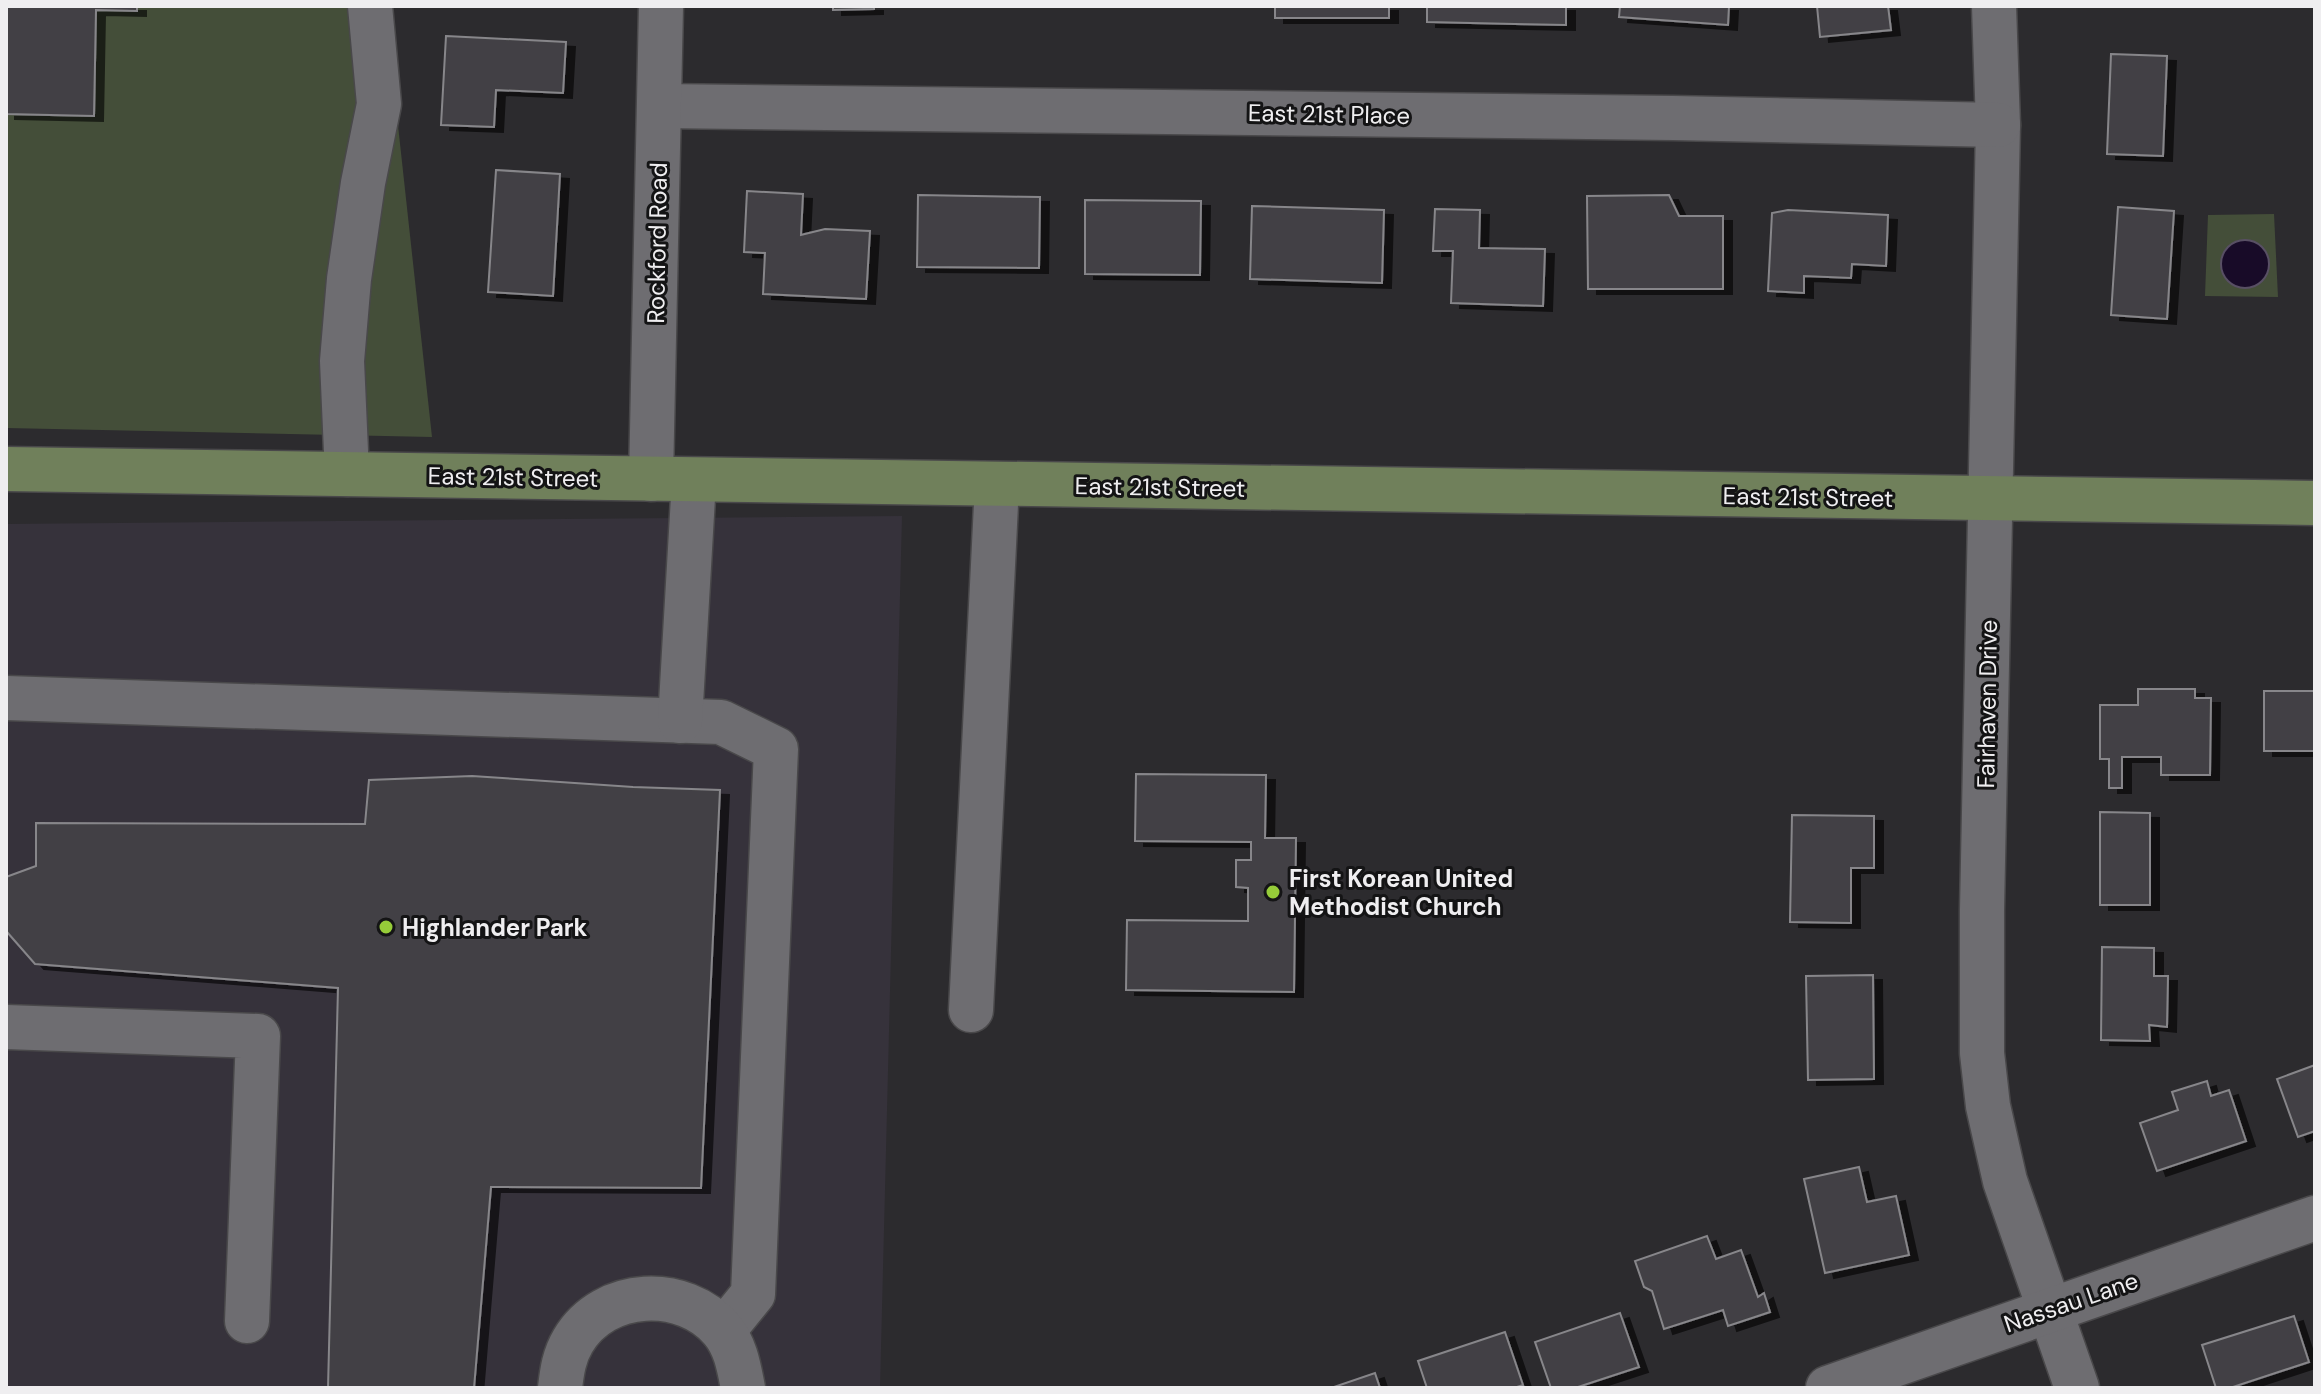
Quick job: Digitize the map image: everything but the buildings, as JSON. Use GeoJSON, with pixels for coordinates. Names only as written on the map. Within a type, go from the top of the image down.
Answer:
{"type":"FeatureCollection","features":[{"type":"Feature","properties":{"kind":"main road","name":"East 21st Street"},"geometry":{"type":"LineString","coordinates":[[6,469],[2315,503]]}},
{"type":"Feature","properties":{"kind":"street"},"geometry":{"type":"LineString","coordinates":[[347,474],[342,361],[349,279],[363,183],[379,104],[370,6]]}},
{"type":"Feature","properties":{"kind":"street","name":"Rockford Road"},"geometry":{"type":"LineString","coordinates":[[651,479],[661,6]]}},
{"type":"Feature","properties":{"kind":"street","name":"Fairhaven Drive"},"geometry":{"type":"LineString","coordinates":[[1994,6],[1998,125],[1982,910],[1982,1062],[1991,1126],[2005,1181],[2077,1388]]}},
{"type":"Feature","properties":{"kind":"street","name":"East 21st Place"},"geometry":{"type":"LineString","coordinates":[[660,106],[1998,125]]}},
{"type":"Feature","properties":{"kind":"street"},"geometry":{"type":"LineString","coordinates":[[680,721],[694,480]]}},
{"type":"Feature","properties":{"kind":"street"},"geometry":{"type":"LineString","coordinates":[[971,1010],[997,484]]}},
{"type":"Feature","properties":{"kind":"street"},"geometry":{"type":"LineString","coordinates":[[6,698],[721,722],[776,749],[753,1294],[723,1331]]}},
{"type":"Feature","properties":{"kind":"street"},"geometry":{"type":"LineString","coordinates":[[6,1027],[258,1036],[247,1321]]}},
{"type":"Feature","properties":{"kind":"street","name":"Nassau Lane"},"geometry":{"type":"LineString","coordinates":[[1828,1388],[2315,1218]]}},
{"type":"Feature","properties":{"kind":"street"},"geometry":{"type":"LineString","coordinates":[[560,1388],[562,1365],[574,1339],[593,1318],[618,1303],[646,1297],[675,1300],[701,1312],[723,1331],[738,1359],[743,1388]]}},
{"type":"Feature","properties":{"kind":"shaded area"},"geometry":{"type":"Polygon","coordinates":[[[2245,240],[2262,247],[2269,264],[2262,281],[2245,288],[2228,281],[2221,264],[2228,247],[2245,240]]]}},
{"type":"Feature","properties":{"kind":"shaded area"},"geometry":{"type":"Polygon","coordinates":[[[902,516],[880,1388],[6,1388],[6,524],[902,516]]]}},
{"type":"Feature","properties":{"kind":"green space"},"geometry":{"type":"Polygon","coordinates":[[[6,6],[385,6],[432,437],[6,428],[6,6]]]}},
{"type":"Feature","properties":{"kind":"green space"},"geometry":{"type":"Polygon","coordinates":[[[2274,214],[2278,297],[2205,296],[2208,215],[2274,214]]]}},
{"type":"Feature","properties":{"kind":"place","name":"First Korean United Methodist Church"},"geometry":{"type":"Point","coordinates":[1273,892]}},
{"type":"Feature","properties":{"kind":"place","name":"Highlander Park"},"geometry":{"type":"Point","coordinates":[386,927]}}]}
